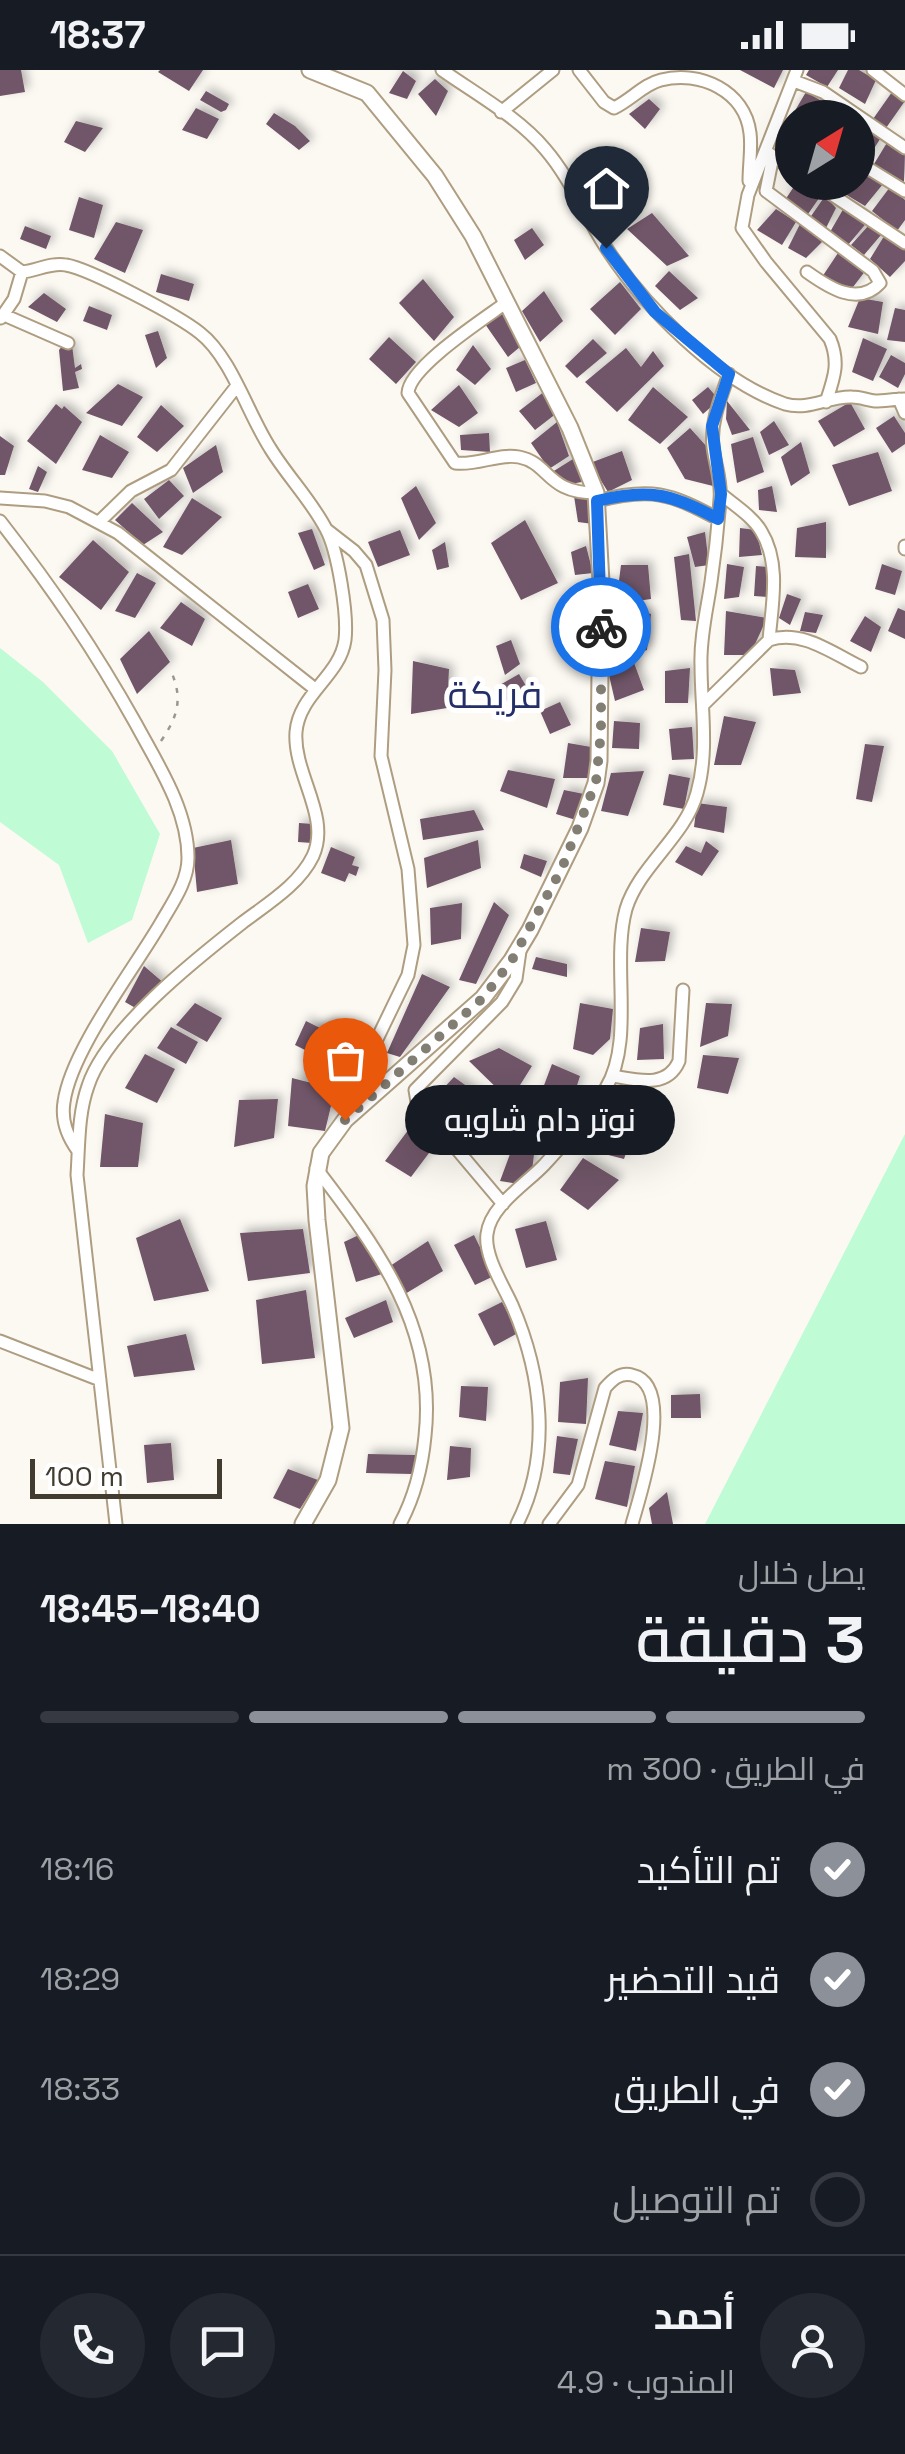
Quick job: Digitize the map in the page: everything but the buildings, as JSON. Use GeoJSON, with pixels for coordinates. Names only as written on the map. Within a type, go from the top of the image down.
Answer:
{"type":"FeatureCollection","features":[{"type":"Feature","properties":{"kind":"street"},"geometry":{"type":"LineString","coordinates":[[310,70],[368,94]]}},
{"type":"Feature","properties":{"kind":"street"},"geometry":{"type":"LineString","coordinates":[[303,1524],[328,1480],[341,1428],[317,1220],[316,1168],[320,1153],[345,1120],[483,998],[521,944],[562,868],[596,782],[602,683],[596,497],[570,428],[473,236],[435,176],[368,94],[342,70]]}},
{"type":"Feature","properties":{"kind":"street"},"geometry":{"type":"LineString","coordinates":[[442,70],[537,140],[560,168],[606,248],[655,312],[729,374],[787,404],[808,407],[851,397],[875,401],[902,399],[905,414]]}},
{"type":"Feature","properties":{"kind":"street"},"geometry":{"type":"LineString","coordinates":[[501,112],[554,70]]}},
{"type":"Feature","properties":{"kind":"street"},"geometry":{"type":"LineString","coordinates":[[579,70],[604,102],[614,108],[658,80],[680,73],[715,84],[739,105],[750,135],[748,195],[742,228],[818,321],[836,354],[837,371],[826,402]]}},
{"type":"Feature","properties":{"kind":"street"},"geometry":{"type":"LineString","coordinates":[[872,70],[905,95]]}},
{"type":"Feature","properties":{"kind":"street"},"geometry":{"type":"LineString","coordinates":[[791,100],[796,75],[905,148]]}},
{"type":"Feature","properties":{"kind":"street"},"geometry":{"type":"LineString","coordinates":[[748,195],[775,142]]}},
{"type":"Feature","properties":{"kind":"street"},"geometry":{"type":"LineString","coordinates":[[769,154],[775,158]]}},
{"type":"Feature","properties":{"kind":"street"},"geometry":{"type":"LineString","coordinates":[[769,154],[766,191],[873,271],[880,283],[868,293],[848,294],[807,272]]}},
{"type":"Feature","properties":{"kind":"street"},"geometry":{"type":"LineString","coordinates":[[875,172],[905,191]]}},
{"type":"Feature","properties":{"kind":"street"},"geometry":{"type":"LineString","coordinates":[[840,200],[905,243]]}},
{"type":"Feature","properties":{"kind":"street"},"geometry":{"type":"LineString","coordinates":[[0,256],[22,272],[67,265],[170,314],[213,344],[270,448],[327,530],[366,565],[382,620],[385,670],[381,756],[406,856],[414,945],[408,975],[352,1092],[345,1120]]}},
{"type":"Feature","properties":{"kind":"street"},"geometry":{"type":"LineString","coordinates":[[22,272],[14,299],[2,317],[68,342]]}},
{"type":"Feature","properties":{"kind":"street"},"geometry":{"type":"LineString","coordinates":[[507,302],[426,364],[408,384],[408,393],[456,462],[521,457],[535,463],[562,488],[596,497],[661,494],[692,504],[718,519]]}},
{"type":"Feature","properties":{"kind":"street"},"geometry":{"type":"LineString","coordinates":[[517,1524],[536,1472],[538,1403],[534,1365],[490,1256],[488,1228],[504,1204],[580,1124],[613,1076],[627,906],[689,814],[697,794],[704,738],[700,664],[721,494],[712,426],[729,374]]}},
{"type":"Feature","properties":{"kind":"street"},"geometry":{"type":"LineString","coordinates":[[99,522],[132,490],[171,470],[236,387]]}},
{"type":"Feature","properties":{"kind":"street"},"geometry":{"type":"LineString","coordinates":[[721,494],[758,526],[770,555],[774,595],[769,640]]}},
{"type":"Feature","properties":{"kind":"street"},"geometry":{"type":"LineString","coordinates":[[0,498],[69,506],[118,532],[315,688]]}},
{"type":"Feature","properties":{"kind":"street"},"geometry":{"type":"LineString","coordinates":[[0,522],[76,622],[151,751],[174,797],[188,862],[174,900],[68,1083],[65,1128],[78,1151]]}},
{"type":"Feature","properties":{"kind":"street"},"geometry":{"type":"LineString","coordinates":[[116,1524],[77,1175],[80,1120],[88,1084],[103,1056],[179,974],[292,883],[316,850],[319,823],[310,803],[296,732],[303,708],[333,669],[345,640],[336,566],[327,530]]}},
{"type":"Feature","properties":{"kind":"street"},"geometry":{"type":"LineString","coordinates":[[704,704],[769,640],[791,635],[804,638],[861,668]]}},
{"type":"Feature","properties":{"kind":"street"},"geometry":{"type":"LineString","coordinates":[[504,1204],[417,1102],[414,1090],[512,988],[521,944]]}},
{"type":"Feature","properties":{"kind":"street"},"geometry":{"type":"LineString","coordinates":[[613,1076],[653,1082],[675,1070],[684,990]]}},
{"type":"Feature","properties":{"kind":"street"},"geometry":{"type":"LineString","coordinates":[[316,1168],[376,1252],[408,1312],[423,1358],[428,1392],[422,1464],[400,1524]]}},
{"type":"Feature","properties":{"kind":"street"},"geometry":{"type":"LineString","coordinates":[[0,1340],[100,1380]]}},
{"type":"Feature","properties":{"kind":"street"},"geometry":{"type":"LineString","coordinates":[[549,1524],[578,1485],[605,1388],[623,1374],[642,1380],[652,1393],[655,1424],[632,1524]]}},
{"type":"Feature","properties":{"kind":"path"},"geometry":{"type":"LineString","coordinates":[[151,751],[163,738],[179,706],[179,688],[170,669]]}},
{"type":"Feature","properties":{"kind":"green space"},"geometry":{"type":"Polygon","coordinates":[[[0,648],[43,682],[112,751],[160,834],[132,920],[88,943],[59,865],[0,822],[0,648]]]}},
{"type":"Feature","properties":{"kind":"green space"},"geometry":{"type":"Polygon","coordinates":[[[905,1134],[905,1524],[705,1524],[905,1134]]]}},
{"type":"Feature","properties":{"kind":"way so far"},"geometry":{"type":"LineString","coordinates":[[345,1120],[483,998],[530,930],[580,828],[596,782],[601,732],[601,627]]}},
{"type":"Feature","properties":{"kind":"place","name":"نوتر دام شاويه"},"geometry":{"type":"Point","coordinates":[345,1120]}},
{"type":"Feature","properties":{"kind":"district","name":"فريكة"},"geometry":{"type":"Point","coordinates":[495,695]}},
{"type":"Feature","properties":{"kind":"route"},"geometry":{"type":"LineString","coordinates":[[601,627],[597,501],[661,494],[674,496],[718,519],[721,494],[712,426],[729,374],[655,312],[606,248]]}}]}
